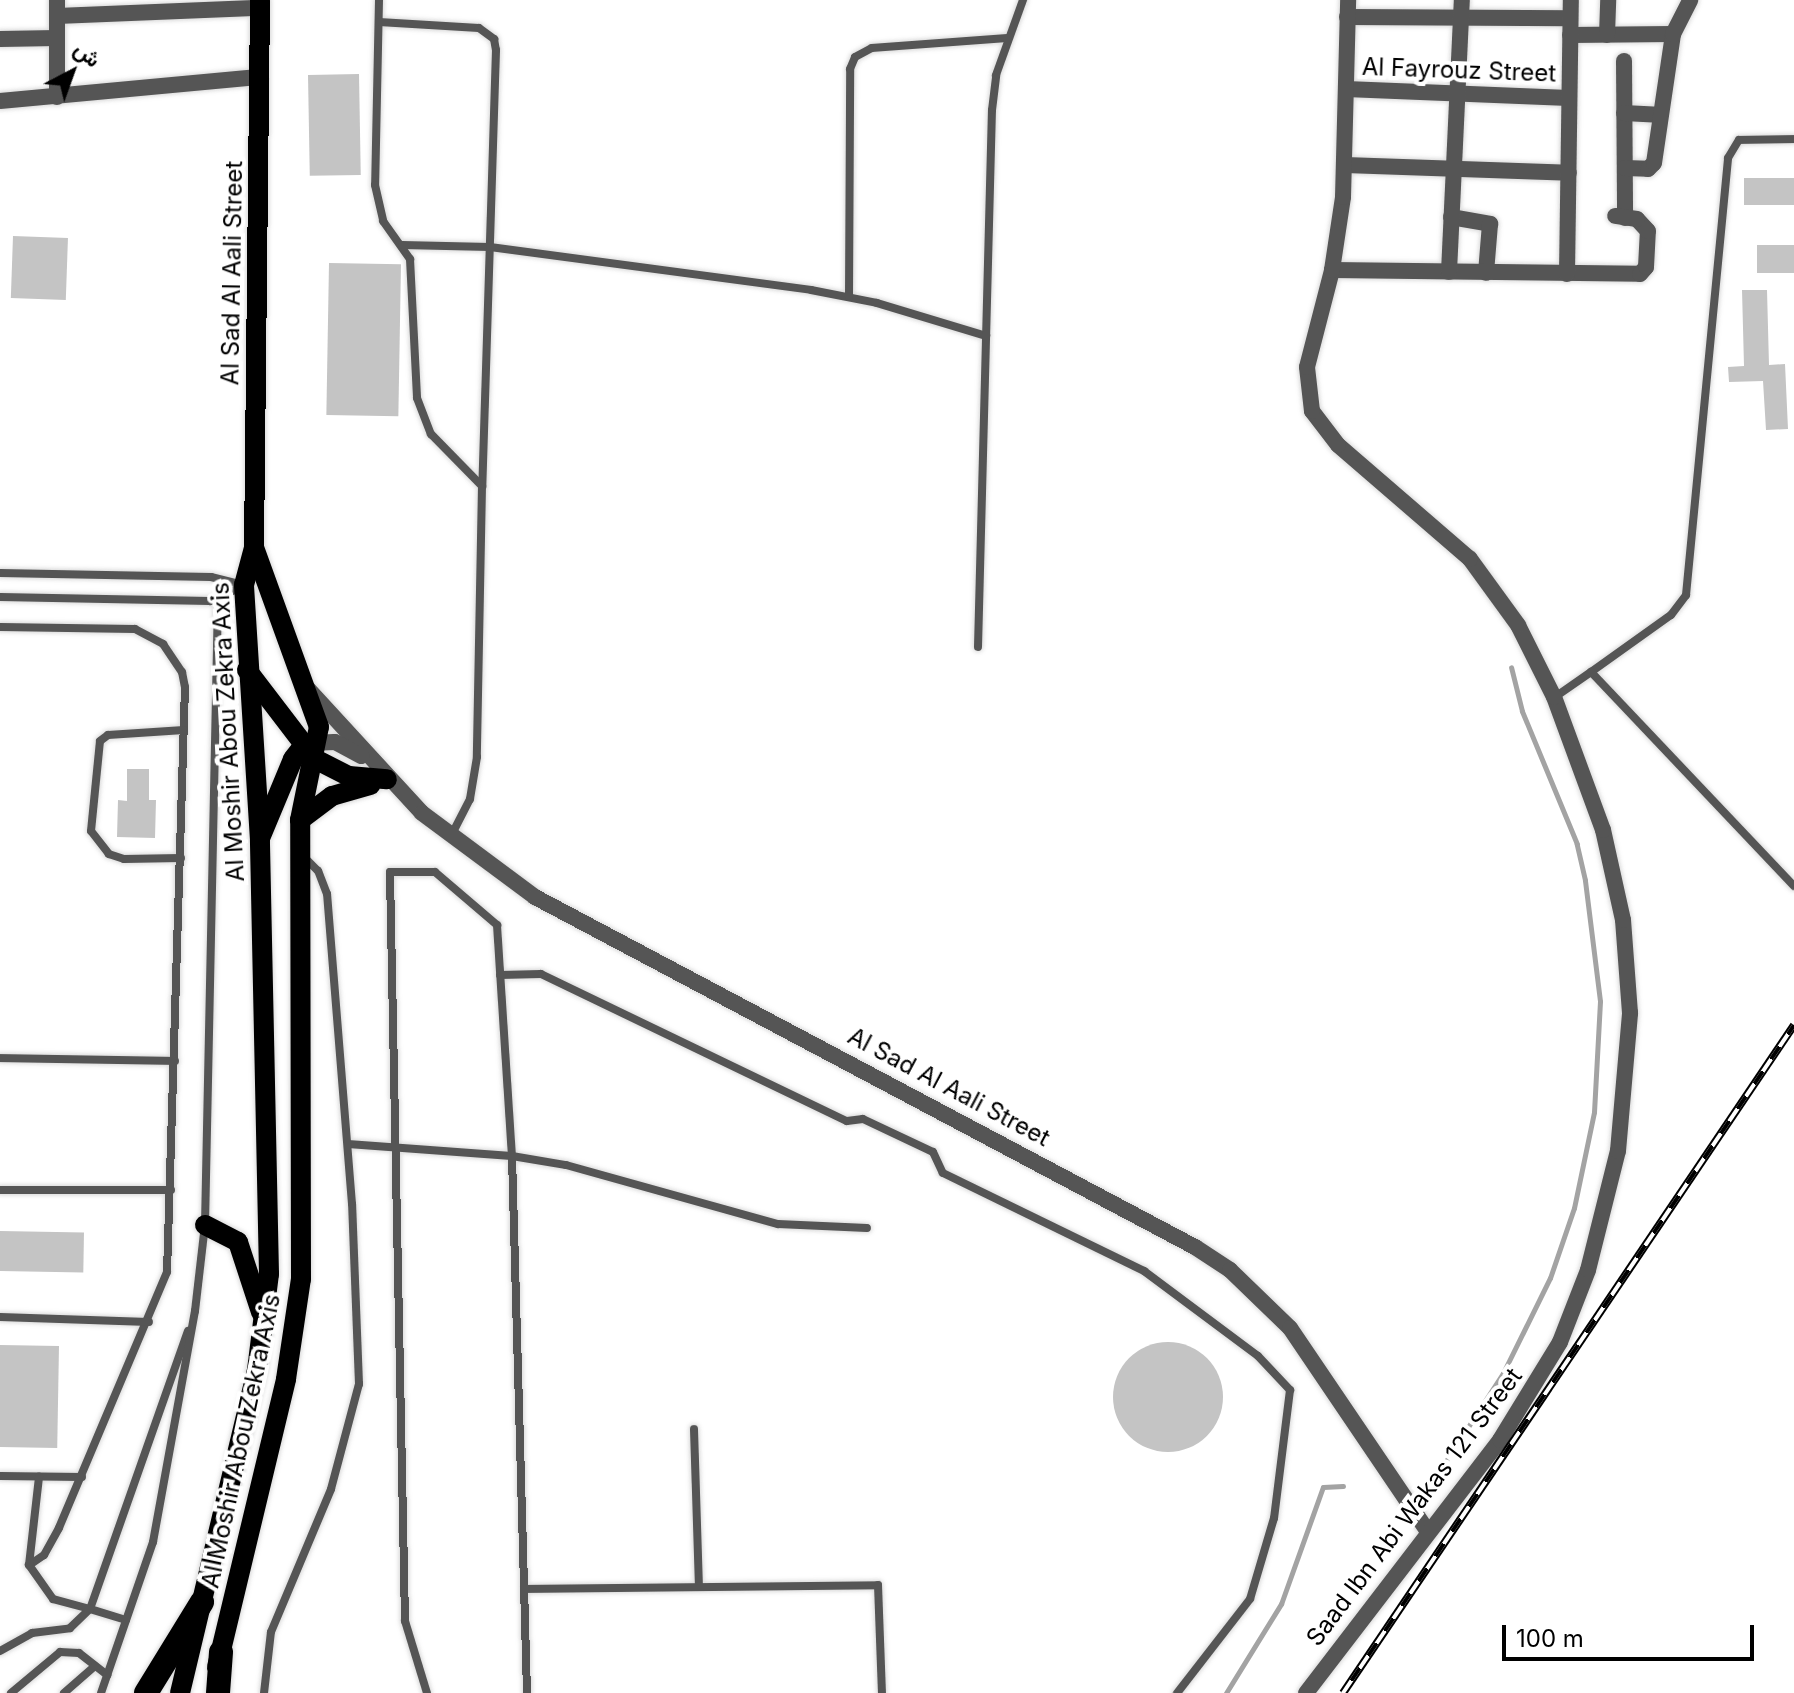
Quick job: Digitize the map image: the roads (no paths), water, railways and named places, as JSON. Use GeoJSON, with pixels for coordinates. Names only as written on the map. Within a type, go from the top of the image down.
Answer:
{"type":"FeatureCollection","features":[{"type":"Feature","properties":{"kind":"highway"},"geometry":{"type":"LineString","coordinates":[[146,1693],[202,1602]]}},
{"type":"Feature","properties":{"kind":"highway"},"geometry":{"type":"LineString","coordinates":[[218,1693],[221,1652]]}},
{"type":"Feature","properties":{"kind":"main road","name":"Al Sad Al Aali Street"},"geometry":{"type":"LineString","coordinates":[[254,547],[260,4]]}},
{"type":"Feature","properties":{"kind":"main road","name":"Al Moshir Abou Zekra Axis"},"geometry":{"type":"LineString","coordinates":[[180,1693],[264,1322],[270,1226],[260,840],[244,585],[254,547]]}},
{"type":"Feature","properties":{"kind":"main road","name":"Al Moshir Abou Zekra Axis"},"geometry":{"type":"LineString","coordinates":[[211,1693],[286,1379],[300,1291],[299,853],[300,820],[316,712],[254,547]]}},
{"type":"Feature","properties":{"kind":"main road"},"geometry":{"type":"LineString","coordinates":[[247,670],[313,748],[349,776],[386,778]]}},
{"type":"Feature","properties":{"kind":"main road"},"geometry":{"type":"LineString","coordinates":[[260,840],[293,759],[313,748]]}},
{"type":"Feature","properties":{"kind":"main road"},"geometry":{"type":"LineString","coordinates":[[300,820],[346,790],[386,778]]}},
{"type":"Feature","properties":{"kind":"main road"},"geometry":{"type":"LineString","coordinates":[[205,1225],[238,1242],[264,1322]]}},
{"type":"Feature","properties":{"kind":"street"},"geometry":{"type":"LineString","coordinates":[[1449,272],[1462,0]]}},
{"type":"Feature","properties":{"kind":"street"},"geometry":{"type":"LineString","coordinates":[[1567,274],[1571,0]]}},
{"type":"Feature","properties":{"kind":"street"},"geometry":{"type":"LineString","coordinates":[[1607,35],[1608,0]]}},
{"type":"Feature","properties":{"kind":"street"},"geometry":{"type":"LineString","coordinates":[[1625,168],[1648,169],[1654,163],[1658,115],[1673,34],[1690,0]]}},
{"type":"Feature","properties":{"kind":"street"},"geometry":{"type":"LineString","coordinates":[[57,97],[57,8],[260,4]]}},
{"type":"Feature","properties":{"kind":"street"},"geometry":{"type":"LineString","coordinates":[[1348,8],[1570,27],[1607,35],[1673,34]]}},
{"type":"Feature","properties":{"kind":"street","name":"Saad Ibn Abi Wakas 121 Street"},"geometry":{"type":"LineString","coordinates":[[1306,1693],[1427,1530],[1507,1430],[1560,1342],[1599,1234],[1625,1105],[1630,1013],[1623,920],[1603,830],[1554,697],[1489,579],[1338,445],[1312,411],[1307,367],[1332,270],[1345,165],[1348,8]]}},
{"type":"Feature","properties":{"kind":"street"},"geometry":{"type":"LineString","coordinates":[[0,39],[57,38]]}},
{"type":"Feature","properties":{"kind":"street"},"geometry":{"type":"LineString","coordinates":[[1332,270],[1636,275],[1646,267],[1648,231],[1637,219],[1620,217],[1625,168],[1624,61]]}},
{"type":"Feature","properties":{"kind":"street"},"geometry":{"type":"LineString","coordinates":[[0,101],[261,77]]}},
{"type":"Feature","properties":{"kind":"street","name":"Al Fayrouz Street"},"geometry":{"type":"LineString","coordinates":[[1346,89],[1569,98]]}},
{"type":"Feature","properties":{"kind":"street"},"geometry":{"type":"LineString","coordinates":[[1624,113],[1658,115]]}},
{"type":"Feature","properties":{"kind":"street"},"geometry":{"type":"LineString","coordinates":[[1345,165],[1569,173]]}},
{"type":"Feature","properties":{"kind":"street"},"geometry":{"type":"LineString","coordinates":[[1451,217],[1490,224],[1486,273]]}},
{"type":"Feature","properties":{"kind":"street","name":"Al Sad Al Aali Street"},"geometry":{"type":"LineString","coordinates":[[305,685],[386,778],[450,837],[535,897],[1195,1247],[1230,1270],[1290,1328],[1427,1530]]}},
{"type":"Feature","properties":{"kind":"lane"},"geometry":{"type":"LineString","coordinates":[[379,0],[375,185],[383,221],[402,245],[413,274],[422,417],[431,434],[482,486]]}},
{"type":"Feature","properties":{"kind":"lane"},"geometry":{"type":"LineString","coordinates":[[978,647],[992,110],[1007,38],[1023,0]]}},
{"type":"Feature","properties":{"kind":"lane"},"geometry":{"type":"LineString","coordinates":[[379,22],[479,28],[494,39],[477,757],[470,799],[450,837]]}},
{"type":"Feature","properties":{"kind":"lane"},"geometry":{"type":"LineString","coordinates":[[849,297],[850,69],[855,57],[872,48],[1007,38]]}},
{"type":"Feature","properties":{"kind":"lane"},"geometry":{"type":"LineString","coordinates":[[1554,697],[1671,615],[1686,595],[1728,158],[1739,140],[1794,139]]}},
{"type":"Feature","properties":{"kind":"lane"},"geometry":{"type":"LineString","coordinates":[[402,245],[490,247],[849,297],[986,336]]}},
{"type":"Feature","properties":{"kind":"lane"},"geometry":{"type":"LineString","coordinates":[[0,573],[211,577],[244,585]]}},
{"type":"Feature","properties":{"kind":"lane"},"geometry":{"type":"LineString","coordinates":[[0,597],[218,599],[244,585]]}},
{"type":"Feature","properties":{"kind":"lane"},"geometry":{"type":"LineString","coordinates":[[101,1693],[153,1542],[195,1311],[205,1225],[217,845],[218,599]]}},
{"type":"Feature","properties":{"kind":"lane"},"geometry":{"type":"LineString","coordinates":[[0,627],[135,629],[151,635],[182,672],[184,730],[167,1272],[149,1322],[52,1543],[29,1565]]}},
{"type":"Feature","properties":{"kind":"lane"},"geometry":{"type":"LineString","coordinates":[[1591,672],[1794,886]]}},
{"type":"Feature","properties":{"kind":"lane"},"geometry":{"type":"LineString","coordinates":[[181,858],[124,859],[109,854],[91,831],[100,741],[108,735],[184,730]]}},
{"type":"Feature","properties":{"kind":"lane"},"geometry":{"type":"LineString","coordinates":[[264,1693],[271,1632],[331,1489],[359,1384],[348,1144],[327,894],[318,871],[299,853]]}},
{"type":"Feature","properties":{"kind":"lane"},"geometry":{"type":"LineString","coordinates":[[427,1693],[405,1621],[390,872],[435,872],[497,925],[512,1156],[527,1693]]}},
{"type":"Feature","properties":{"kind":"lane"},"geometry":{"type":"LineString","coordinates":[[500,975],[541,974],[847,1121],[863,1119],[933,1152],[943,1173],[1144,1271],[1258,1356],[1290,1390],[1274,1518],[1250,1599],[1177,1693]]}},
{"type":"Feature","properties":{"kind":"lane"},"geometry":{"type":"LineString","coordinates":[[0,1058],[175,1061]]}},
{"type":"Feature","properties":{"kind":"lane"},"geometry":{"type":"LineString","coordinates":[[348,1144],[512,1156],[566,1165],[778,1224],[867,1228]]}},
{"type":"Feature","properties":{"kind":"lane"},"geometry":{"type":"LineString","coordinates":[[0,1190],[171,1190]]}},
{"type":"Feature","properties":{"kind":"lane"},"geometry":{"type":"LineString","coordinates":[[0,1651],[32,1633],[70,1628],[90,1609],[195,1311]]}},
{"type":"Feature","properties":{"kind":"lane"},"geometry":{"type":"LineString","coordinates":[[0,1317],[149,1322]]}},
{"type":"Feature","properties":{"kind":"lane"},"geometry":{"type":"LineString","coordinates":[[694,1429],[699,1587]]}},
{"type":"Feature","properties":{"kind":"lane"},"geometry":{"type":"LineString","coordinates":[[0,1476],[82,1477]]}},
{"type":"Feature","properties":{"kind":"lane"},"geometry":{"type":"LineString","coordinates":[[39,1477],[29,1565],[53,1599],[126,1620]]}},
{"type":"Feature","properties":{"kind":"lane"},"geometry":{"type":"LineString","coordinates":[[524,1589],[878,1585],[882,1693]]}},
{"type":"Feature","properties":{"kind":"lane"},"geometry":{"type":"LineString","coordinates":[[11,1693],[60,1652],[79,1653],[107,1675]]}},
{"type":"Feature","properties":{"kind":"lane"},"geometry":{"type":"LineString","coordinates":[[64,1693],[95,1666]]}},
{"type":"Feature","properties":{"kind":"waterway"},"geometry":{"type":"LineString","coordinates":[[1444,1464],[1503,1373],[1550,1278],[1574,1208],[1594,1112],[1600,1001],[1585,880],[1577,844],[1522,711],[1511,667]]}},
{"type":"Feature","properties":{"kind":"waterway"},"geometry":{"type":"LineString","coordinates":[[1226,1693],[1281,1604],[1323,1487],[1343,1486]]}},
{"type":"Feature","properties":{"kind":"railway"},"geometry":{"type":"LineString","coordinates":[[1343,1693],[1794,1025]]}}]}
